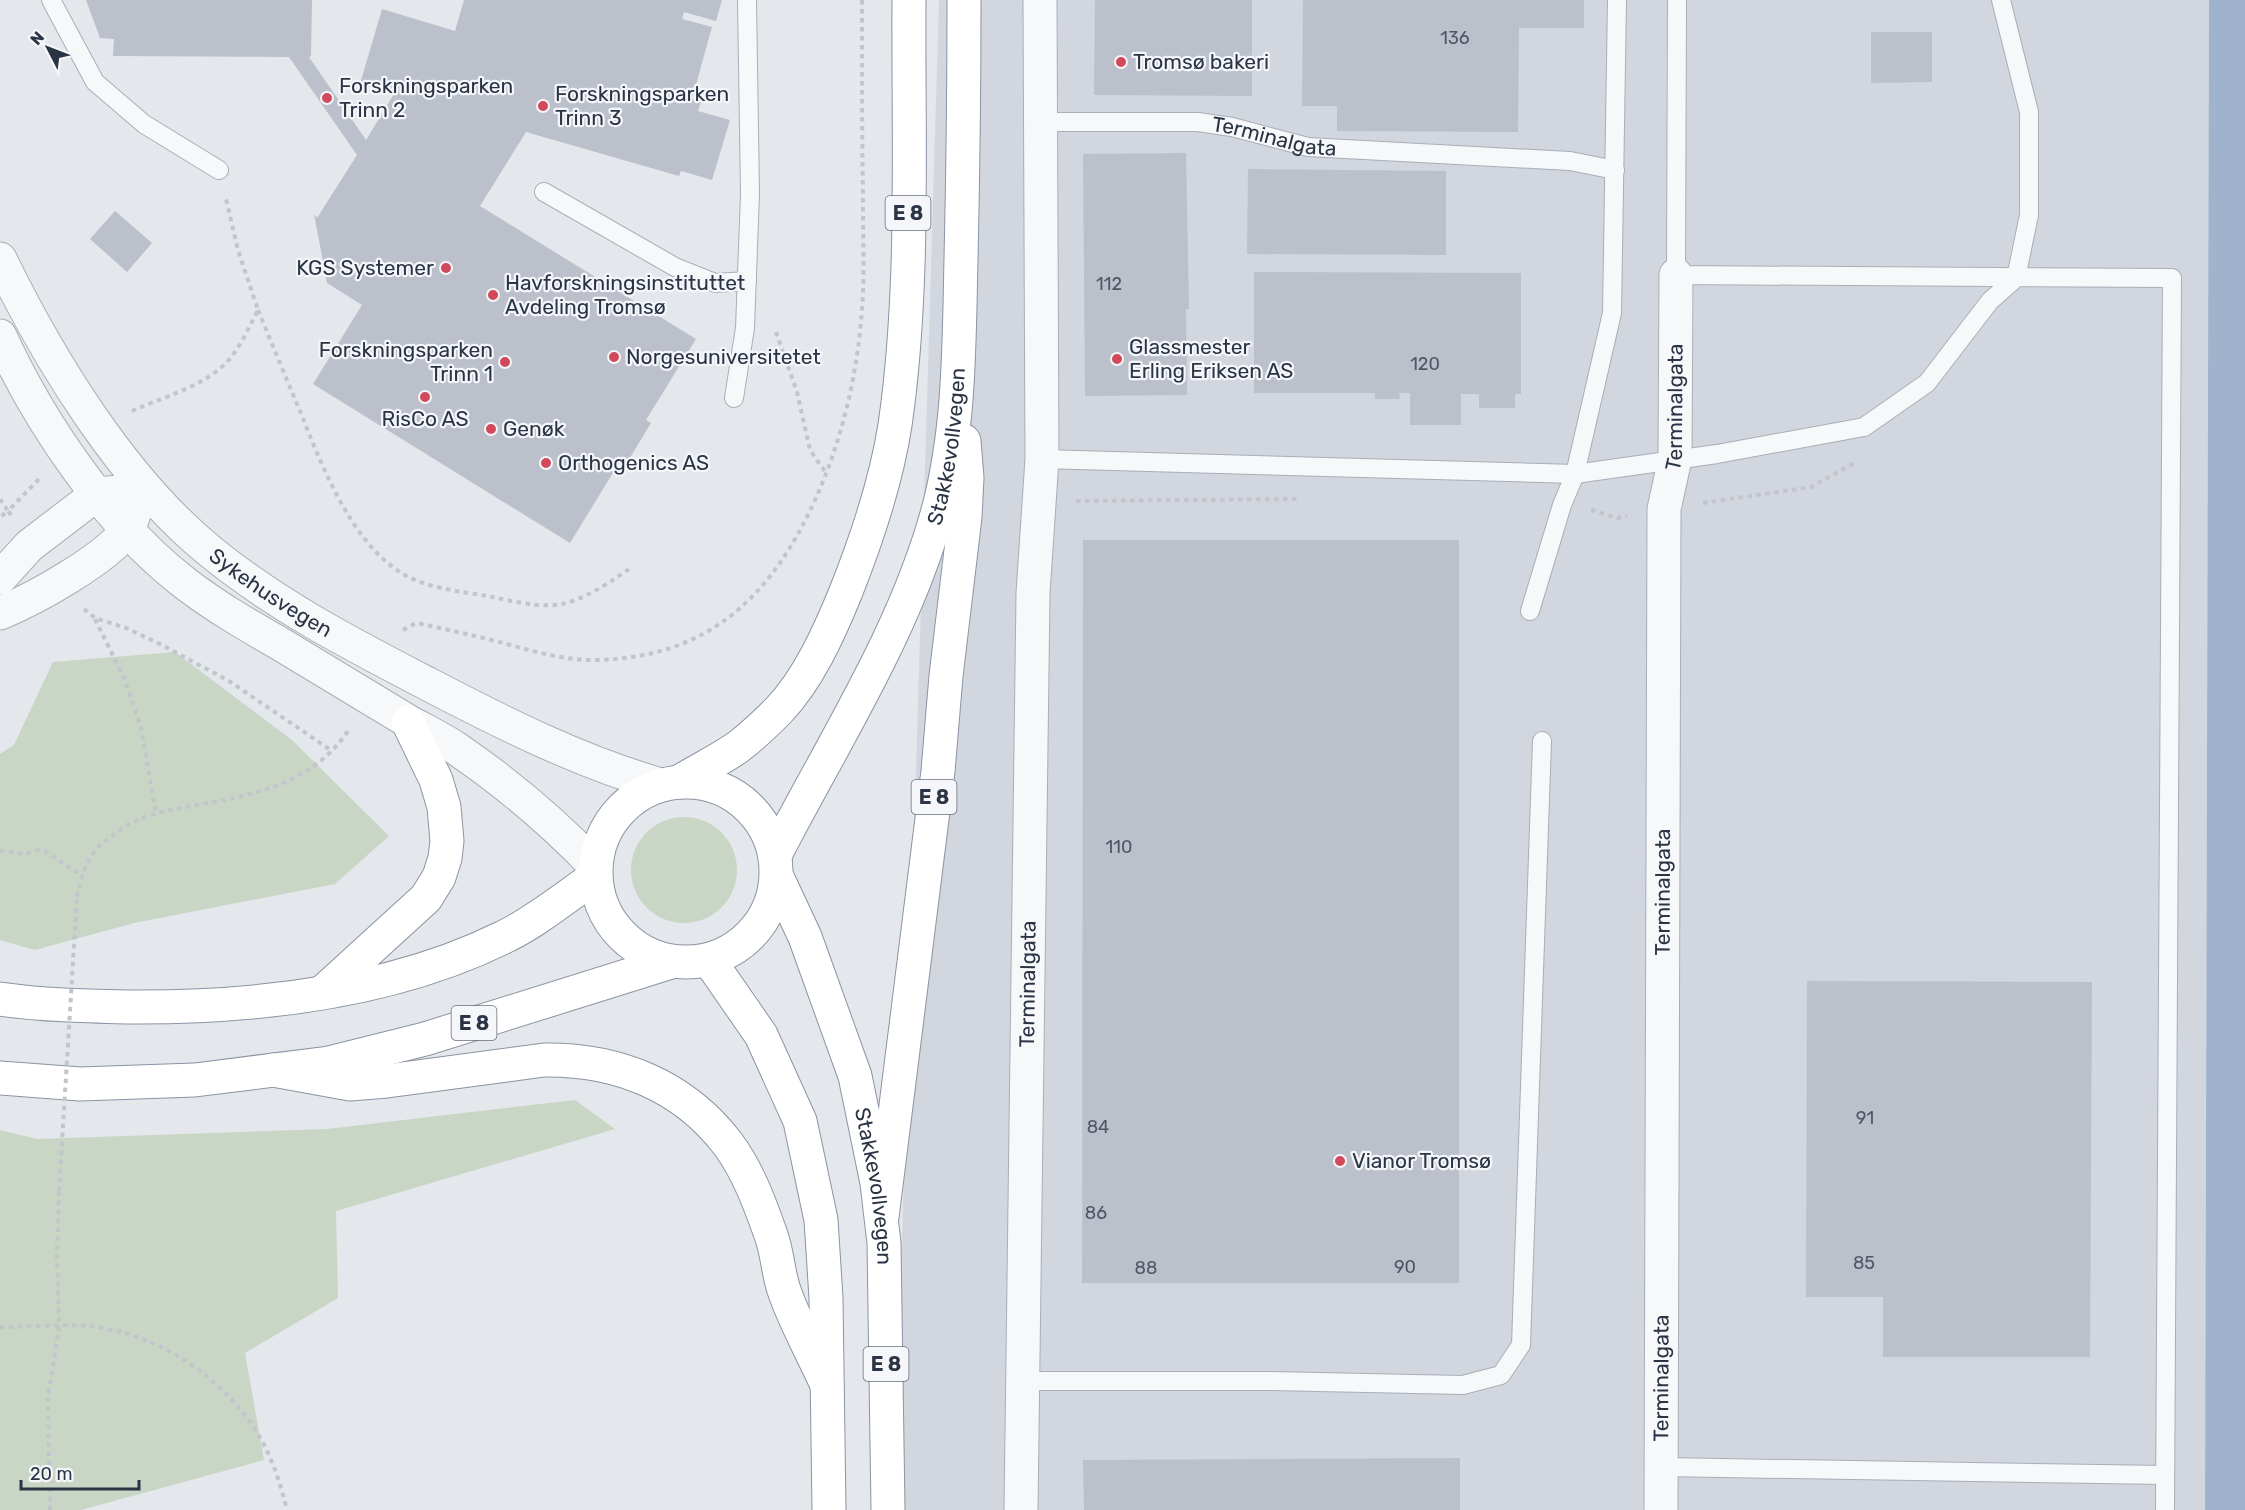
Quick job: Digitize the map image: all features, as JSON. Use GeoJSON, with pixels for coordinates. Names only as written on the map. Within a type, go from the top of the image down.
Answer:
{"type":"FeatureCollection","features":[{"type":"Feature","properties":{"kind":"highway","name":"E 8"},"geometry":{"type":"LineString","coordinates":[[670,784],[701,783],[722,789],[741,800],[762,825],[776,866],[772,899],[763,920],[748,938],[730,951],[709,960],[690,963],[671,962],[642,952],[618,933],[602,907],[595,872],[600,845],[609,825],[623,807],[640,794],[670,784],[737,747],[778,711],[792,693],[828,633],[869,534],[893,436],[902,368],[908,222],[909,0]]}},
{"type":"Feature","properties":{"kind":"highway","name":"Stakkevollvegen"},"geometry":{"type":"LineString","coordinates":[[888,1510],[882,1217],[871,1148],[855,1076],[805,937],[776,866],[905,604],[939,507],[947,469],[959,376],[964,0]]}},
{"type":"Feature","properties":{"kind":"highway","name":"E 8"},"geometry":{"type":"LineString","coordinates":[[882,1217],[938,771],[948,655],[965,517],[966,462],[959,376]]}},
{"type":"Feature","properties":{"kind":"highway"},"geometry":{"type":"LineString","coordinates":[[321,993],[426,898],[439,876],[445,858],[447,842],[441,798],[436,780],[408,722]]}},
{"type":"Feature","properties":{"kind":"highway"},"geometry":{"type":"LineString","coordinates":[[0,999],[57,1006],[194,1008],[321,993],[405,975],[469,954],[507,936],[595,872]]}},
{"type":"Feature","properties":{"kind":"highway","name":"E 8"},"geometry":{"type":"LineString","coordinates":[[709,960],[761,1035],[800,1122],[821,1220],[826,1298],[829,1510]]}},
{"type":"Feature","properties":{"kind":"highway","name":"E 8"},"geometry":{"type":"LineString","coordinates":[[0,1078],[80,1084],[195,1080],[329,1063],[425,1039],[671,962]]}},
{"type":"Feature","properties":{"kind":"highway","name":"E 8"},"geometry":{"type":"LineString","coordinates":[[273,1070],[350,1084],[387,1082],[544,1060],[570,1060],[605,1065],[660,1086],[689,1105],[714,1128],[729,1146],[748,1177],[773,1239],[784,1292],[827,1385]]}},
{"type":"Feature","properties":{"kind":"street","name":"Terminalgata"},"geometry":{"type":"LineString","coordinates":[[1021,1510],[1033,593],[1041,459],[1040,0]]}},
{"type":"Feature","properties":{"kind":"street","name":"Sykehusvegen"},"geometry":{"type":"LineString","coordinates":[[0,259],[25,311],[80,400],[145,488],[209,551],[245,578],[340,638],[492,718],[626,775],[670,784]]}},
{"type":"Feature","properties":{"kind":"street","name":"Terminalgata"},"geometry":{"type":"LineString","coordinates":[[1661,1510],[1664,509],[1675,459],[1676,275]]}},
{"type":"Feature","properties":{"kind":"street","name":"Sykehusvegen"},"geometry":{"type":"LineString","coordinates":[[0,336],[10,358],[67,454],[127,530],[185,584],[221,609],[455,748],[525,799],[561,831],[595,872]]}},
{"type":"Feature","properties":{"kind":"street"},"geometry":{"type":"LineString","coordinates":[[0,578],[29,546],[98,494],[145,488]]}},
{"type":"Feature","properties":{"kind":"street"},"geometry":{"type":"LineString","coordinates":[[0,613],[94,561],[127,530],[145,488]]}},
{"type":"Feature","properties":{"kind":"lane"},"geometry":{"type":"LineString","coordinates":[[51,0],[95,82],[144,124],[219,170]]}},
{"type":"Feature","properties":{"kind":"lane"},"geometry":{"type":"LineString","coordinates":[[734,398],[745,328],[750,194],[747,0]]}},
{"type":"Feature","properties":{"kind":"lane"},"geometry":{"type":"LineString","coordinates":[[1530,610],[1562,505],[1575,474],[1612,313],[1617,0]]}},
{"type":"Feature","properties":{"kind":"lane"},"geometry":{"type":"LineString","coordinates":[[1677,0],[1676,275],[2172,278],[2165,1510]]}},
{"type":"Feature","properties":{"kind":"lane"},"geometry":{"type":"LineString","coordinates":[[1041,459],[1575,474],[1717,454],[1864,428],[1927,383],[1990,301],[2016,278],[2029,216],[2029,112],[2001,0]]}},
{"type":"Feature","properties":{"kind":"lane","name":"Terminalgata"},"geometry":{"type":"LineString","coordinates":[[1040,122],[1198,122],[1232,127],[1308,147],[1570,161],[1615,170]]}},
{"type":"Feature","properties":{"kind":"lane"},"geometry":{"type":"LineString","coordinates":[[544,192],[675,267],[715,284],[747,281]]}},
{"type":"Feature","properties":{"kind":"lane"},"geometry":{"type":"LineString","coordinates":[[1022,1381],[1269,1381],[1463,1385],[1501,1375],[1521,1345],[1542,741]]}},
{"type":"Feature","properties":{"kind":"lane"},"geometry":{"type":"LineString","coordinates":[[1661,1467],[2165,1475]]}},
{"type":"Feature","properties":{"kind":"path"},"geometry":{"type":"LineString","coordinates":[[427,625],[535,651],[592,660],[644,655],[682,643],[717,626],[741,608],[761,589],[796,540],[826,474],[846,414],[857,357],[861,320],[862,0]]}},
{"type":"Feature","properties":{"kind":"path"},"geometry":{"type":"LineString","coordinates":[[219,170],[238,250],[258,310],[327,477],[364,540],[400,572],[428,584],[515,602],[556,605],[578,598],[612,582],[632,567]]}},
{"type":"Feature","properties":{"kind":"path"},"geometry":{"type":"LineString","coordinates":[[124,414],[187,388],[209,376],[227,362],[240,344],[258,310]]}},
{"type":"Feature","properties":{"kind":"path"},"geometry":{"type":"LineString","coordinates":[[776,331],[797,392],[810,450],[826,474]]}},
{"type":"Feature","properties":{"kind":"path"},"geometry":{"type":"LineString","coordinates":[[0,517],[46,472]]}},
{"type":"Feature","properties":{"kind":"path"},"geometry":{"type":"LineString","coordinates":[[0,499],[8,511]]}},
{"type":"Feature","properties":{"kind":"path"},"geometry":{"type":"LineString","coordinates":[[81,606],[95,618],[126,628],[229,681],[332,751]]}},
{"type":"Feature","properties":{"kind":"path"},"geometry":{"type":"LineString","coordinates":[[95,618],[124,678],[141,728],[156,813]]}},
{"type":"Feature","properties":{"kind":"path"},"geometry":{"type":"LineString","coordinates":[[50,1510],[48,1397],[59,1326],[57,1255],[59,1191],[77,897],[82,876],[96,849],[131,823],[156,813],[239,797],[291,781],[332,751],[352,724]]}},
{"type":"Feature","properties":{"kind":"path"},"geometry":{"type":"LineString","coordinates":[[0,851],[25,854],[38,850],[45,851],[82,876]]}},
{"type":"Feature","properties":{"kind":"path"},"geometry":{"type":"LineString","coordinates":[[0,1327],[88,1326],[126,1334],[163,1348],[207,1376],[235,1403],[261,1440],[278,1476],[287,1510]]}},
{"type":"Feature","properties":{"kind":"shaded area"},"geometry":{"type":"Polygon","coordinates":[[[939,0],[2209,0],[2205,1510],[894,1510],[939,0]]]}},
{"type":"Feature","properties":{"kind":"green space"},"geometry":{"type":"Polygon","coordinates":[[[175,652],[292,740],[389,836],[335,884],[134,923],[35,950],[0,940],[0,754],[14,745],[53,662],[175,652]]]}},
{"type":"Feature","properties":{"kind":"green space"},"geometry":{"type":"Polygon","coordinates":[[[684,817],[704,821],[721,833],[733,850],[737,870],[733,890],[721,907],[704,919],[684,923],[664,919],[647,907],[635,890],[631,870],[635,850],[647,833],[664,821],[684,817]]]}},
{"type":"Feature","properties":{"kind":"green space"},"geometry":{"type":"Polygon","coordinates":[[[575,1100],[615,1129],[336,1211],[338,1298],[245,1353],[264,1460],[81,1510],[0,1510],[0,1130],[37,1139],[327,1129],[575,1100]]]}},
{"type":"Feature","properties":{"kind":"water"},"geometry":{"type":"Polygon","coordinates":[[[2209,0],[2245,0],[2245,1510],[2205,1510],[2209,0]]]}},
{"type":"Feature","properties":{"kind":"building"},"geometry":{"type":"Polygon","coordinates":[[[86,0],[312,0],[311,56],[309,57],[366,140],[394,94],[360,84],[382,9],[455,31],[464,0],[722,0],[716,21],[684,12],[682,19],[712,27],[692,99],[701,102],[698,111],[730,120],[712,180],[681,171],[679,176],[526,132],[480,206],[696,339],[646,420],[651,423],[625,466],[619,463],[570,543],[313,384],[362,305],[327,283],[314,214],[317,218],[357,155],[289,57],[113,56],[114,39],[100,38],[86,0]]]}},
{"type":"Feature","properties":{"kind":"building"},"geometry":{"type":"Polygon","coordinates":[[[1095,0],[1252,0],[1252,96],[1094,95],[1095,0]]]}},
{"type":"Feature","properties":{"kind":"building"},"geometry":{"type":"Polygon","coordinates":[[[1303,0],[1584,0],[1584,28],[1519,28],[1518,132],[1337,131],[1337,106],[1302,106],[1303,0]]]}},
{"type":"Feature","properties":{"kind":"building"},"geometry":{"type":"Polygon","coordinates":[[[1871,32],[1932,32],[1932,82],[1871,83],[1871,32]]]}},
{"type":"Feature","properties":{"kind":"building"},"geometry":{"type":"Polygon","coordinates":[[[1186,153],[1189,309],[1186,309],[1187,395],[1085,396],[1083,154],[1186,153]]]}},
{"type":"Feature","properties":{"kind":"building"},"geometry":{"type":"Polygon","coordinates":[[[1248,169],[1446,171],[1446,255],[1247,254],[1248,169]]]}},
{"type":"Feature","properties":{"kind":"building"},"geometry":{"type":"Polygon","coordinates":[[[115,211],[152,243],[127,272],[90,239],[115,211]]]}},
{"type":"Feature","properties":{"kind":"building"},"geometry":{"type":"Polygon","coordinates":[[[1254,272],[1521,273],[1521,394],[1515,394],[1515,408],[1479,408],[1479,394],[1461,394],[1461,425],[1410,425],[1410,393],[1399,393],[1400,399],[1375,399],[1375,393],[1254,393],[1254,272]]]}},
{"type":"Feature","properties":{"kind":"building"},"geometry":{"type":"Polygon","coordinates":[[[1083,540],[1459,540],[1459,1283],[1082,1283],[1083,540]]]}},
{"type":"Feature","properties":{"kind":"building"},"geometry":{"type":"Polygon","coordinates":[[[1807,981],[2092,982],[2090,1357],[1883,1357],[1883,1297],[1806,1297],[1807,981]]]}},
{"type":"Feature","properties":{"kind":"building"},"geometry":{"type":"Polygon","coordinates":[[[1460,1458],[1460,1510],[1084,1510],[1083,1460],[1460,1458]]]}},
{"type":"Feature","properties":{"kind":"place","name":"Tromsø bakeri"},"geometry":{"type":"Point","coordinates":[1121,62]}},
{"type":"Feature","properties":{"kind":"place","name":"Forskningsparken Trinn 2"},"geometry":{"type":"Point","coordinates":[327,98]}},
{"type":"Feature","properties":{"kind":"place","name":"Forskningsparken Trinn 3"},"geometry":{"type":"Point","coordinates":[543,106]}},
{"type":"Feature","properties":{"kind":"place","name":"KGS Systemer"},"geometry":{"type":"Point","coordinates":[446,268]}},
{"type":"Feature","properties":{"kind":"place","name":"Havforskningsinstituttet Avdeling Tromsø"},"geometry":{"type":"Point","coordinates":[493,295]}},
{"type":"Feature","properties":{"kind":"place","name":"Norgesuniversitetet"},"geometry":{"type":"Point","coordinates":[614,357]}},
{"type":"Feature","properties":{"kind":"place","name":"Glassmester Erling Eriksen AS"},"geometry":{"type":"Point","coordinates":[1117,359]}},
{"type":"Feature","properties":{"kind":"place","name":"Forskningsparken Trinn 1"},"geometry":{"type":"Point","coordinates":[505,362]}},
{"type":"Feature","properties":{"kind":"place","name":"RisCo AS"},"geometry":{"type":"Point","coordinates":[425,397]}},
{"type":"Feature","properties":{"kind":"place","name":"Genøk"},"geometry":{"type":"Point","coordinates":[491,429]}},
{"type":"Feature","properties":{"kind":"place","name":"Orthogenics AS"},"geometry":{"type":"Point","coordinates":[546,463]}},
{"type":"Feature","properties":{"kind":"place","name":"Vianor Tromsø"},"geometry":{"type":"Point","coordinates":[1340,1161]}}]}
